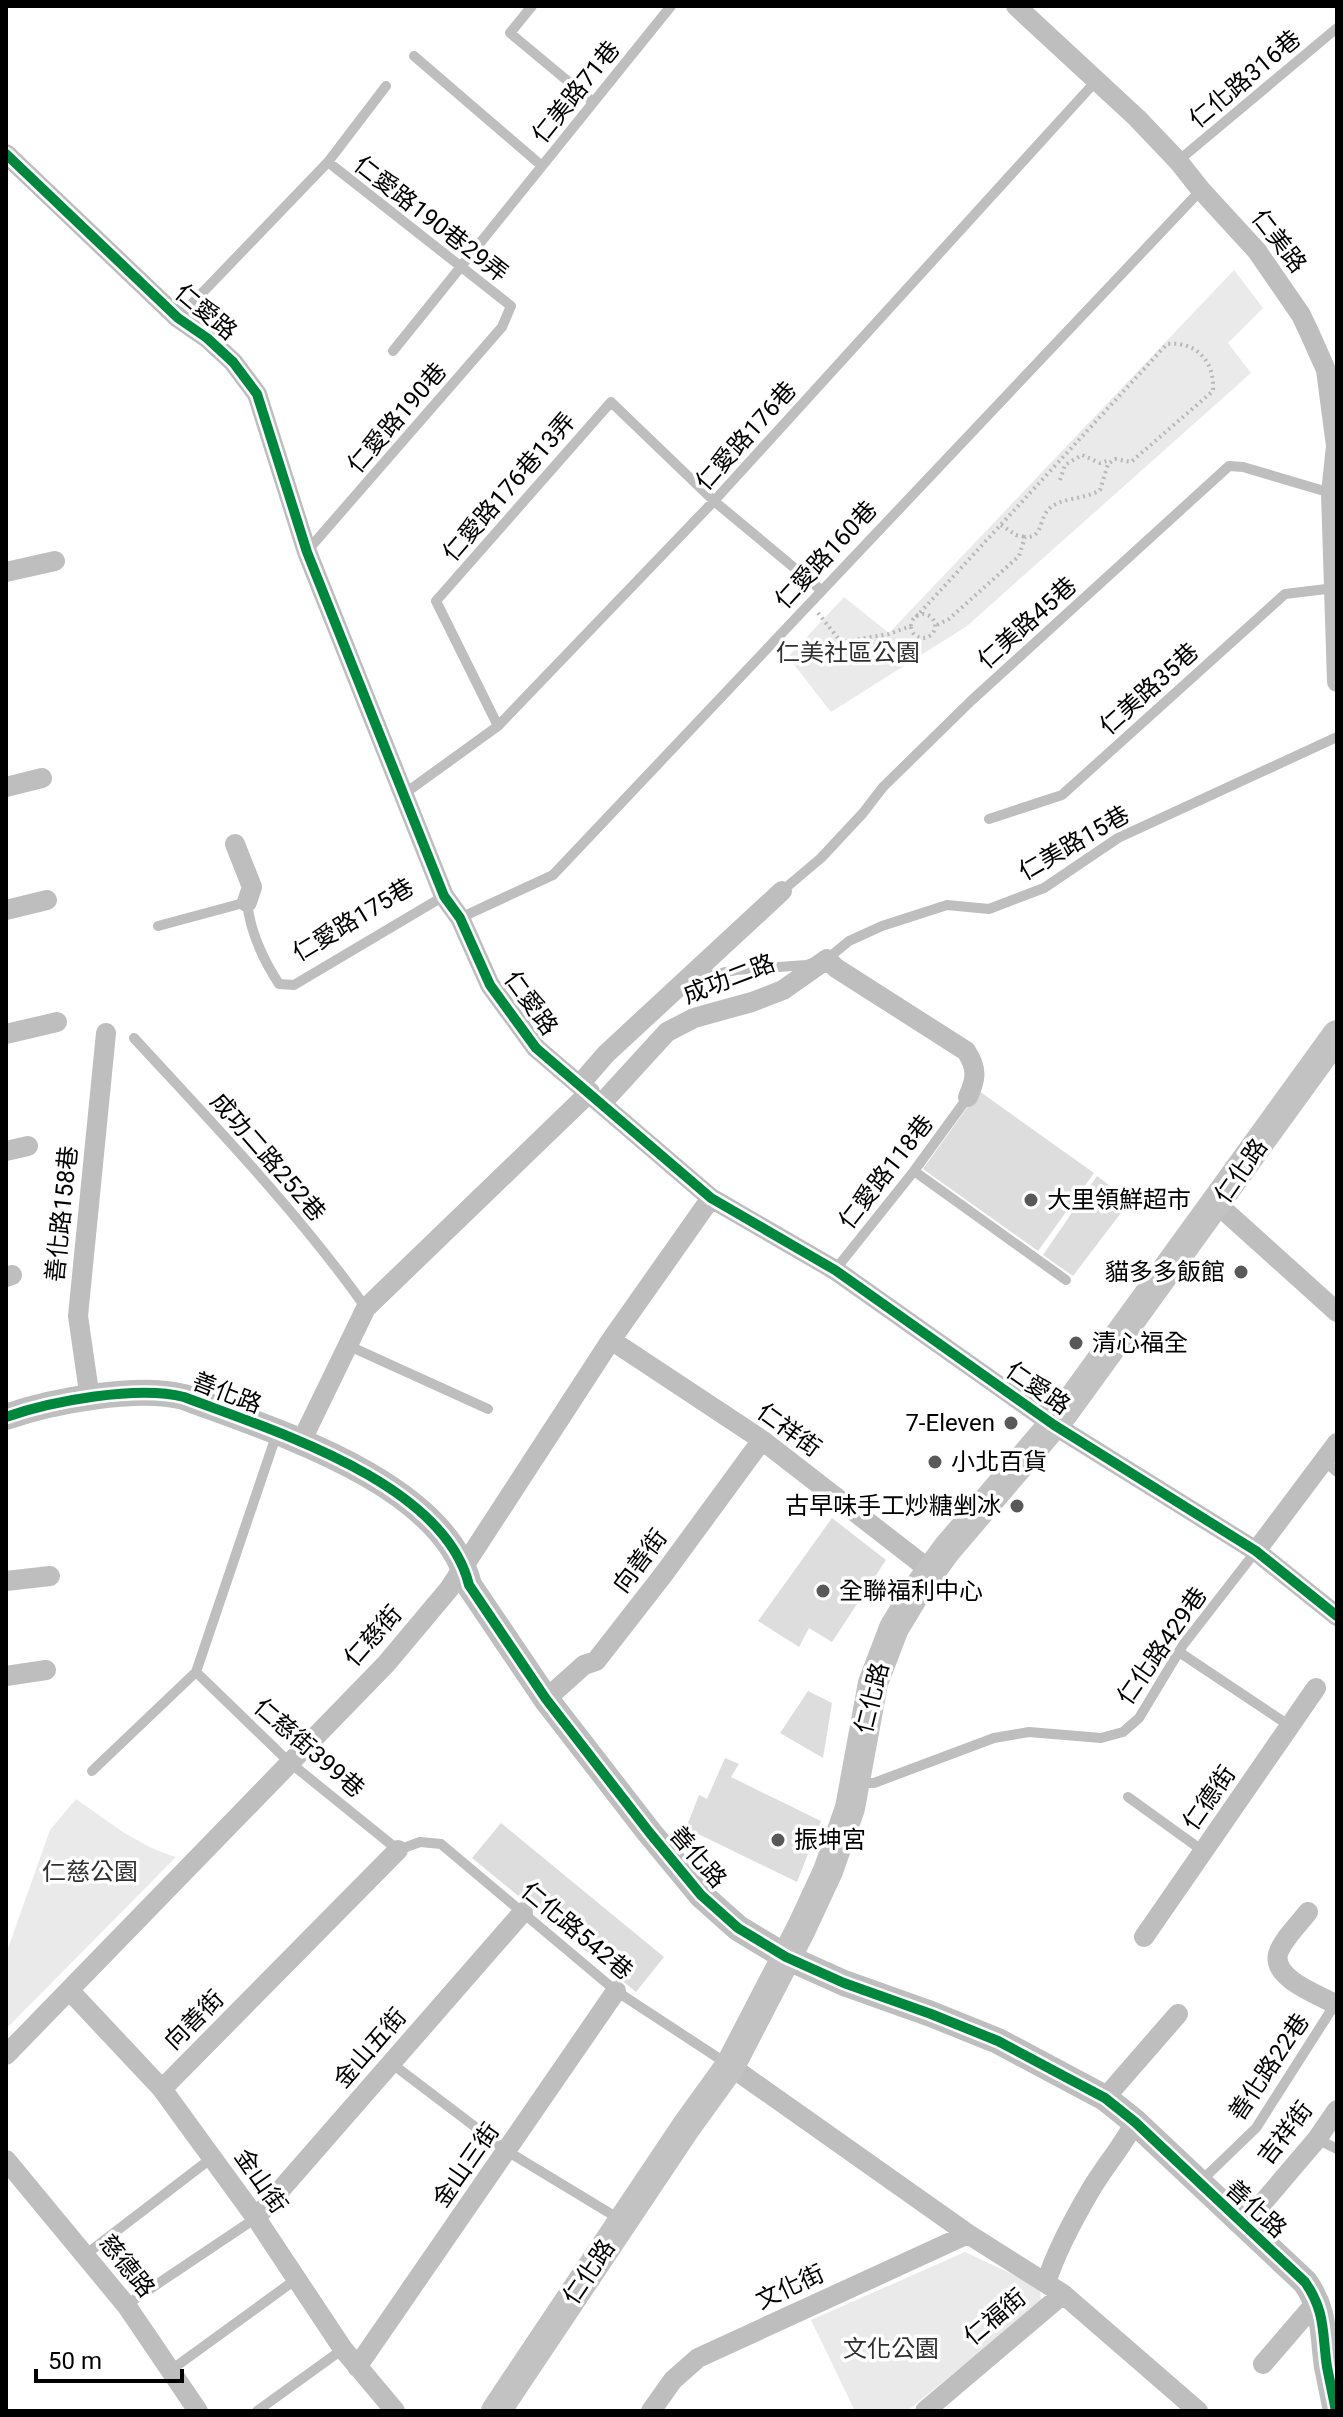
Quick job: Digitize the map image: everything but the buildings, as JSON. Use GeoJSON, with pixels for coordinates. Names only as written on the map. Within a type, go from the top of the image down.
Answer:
{"type":"FeatureCollection","features":[{"type":"Feature","properties":{"kind":"main road","name":"仁化路"},"geometry":{"type":"LineString","coordinates":[[496,2411],[730,2066],[786,1957],[828,1871],[850,1808],[873,1683],[894,1628],[931,1571],[1054,1425],[1337,1035]]}},
{"type":"Feature","properties":{"kind":"street","name":"仁美路"},"geometry":{"type":"LineString","coordinates":[[1016,6],[1178,161],[1257,251],[1301,315],[1321,358],[1332,404],[1336,446],[1331,493],[1337,682]]}},
{"type":"Feature","properties":{"kind":"street","name":"仁愛路"},"geometry":{"type":"LineString","coordinates":[[6,154],[178,318],[207,338],[233,362],[257,394],[307,552],[444,896],[460,918],[490,985],[536,1048],[711,1198],[835,1270],[1054,1425],[1256,1551],[1337,1616]]}},
{"type":"Feature","properties":{"kind":"street"},"geometry":{"type":"LineString","coordinates":[[6,572],[55,561]]}},
{"type":"Feature","properties":{"kind":"street"},"geometry":{"type":"LineString","coordinates":[[6,787],[42,778]]}},
{"type":"Feature","properties":{"kind":"street","name":"仁愛路175巷"},"geometry":{"type":"LineString","coordinates":[[235,844],[252,887],[247,902]]}},
{"type":"Feature","properties":{"kind":"street","name":"成功二路"},"geometry":{"type":"LineString","coordinates":[[591,1093],[606,1054],[782,891]]}},
{"type":"Feature","properties":{"kind":"street"},"geometry":{"type":"LineString","coordinates":[[6,910],[47,900]]}},
{"type":"Feature","properties":{"kind":"street","name":"成功二路"},"geometry":{"type":"LineString","coordinates":[[289,1437],[347,1345],[366,1308],[591,1093],[667,1032],[694,1018],[783,990],[827,959]]}},
{"type":"Feature","properties":{"kind":"street"},"geometry":{"type":"LineString","coordinates":[[827,959],[836,968],[966,1051],[976,1077],[968,1097]]}},
{"type":"Feature","properties":{"kind":"street"},"geometry":{"type":"LineString","coordinates":[[6,1034],[57,1022]]}},
{"type":"Feature","properties":{"kind":"street","name":"善化路158巷"},"geometry":{"type":"LineString","coordinates":[[90,1399],[78,1316],[106,1033]]}},
{"type":"Feature","properties":{"kind":"street"},"geometry":{"type":"LineString","coordinates":[[6,1151],[28,1146]]}},
{"type":"Feature","properties":{"kind":"street","name":"仁慈街"},"geometry":{"type":"LineString","coordinates":[[6,2055],[288,1761],[386,1664],[449,1589],[611,1340],[711,1198]]}},
{"type":"Feature","properties":{"kind":"street"},"geometry":{"type":"LineString","coordinates":[[1217,1204],[1337,1312]]}},
{"type":"Feature","properties":{"kind":"street","name":"仁祥街"},"geometry":{"type":"LineString","coordinates":[[611,1340],[762,1440],[931,1571]]}},
{"type":"Feature","properties":{"kind":"street","name":"善化路"},"geometry":{"type":"LineString","coordinates":[[6,1417],[31,1408],[138,1391],[164,1391],[289,1437],[361,1471],[396,1494],[437,1528],[465,1567],[469,1585],[546,1699],[701,1895],[738,1928],[786,1957],[844,1983],[998,2041],[1105,2098],[1135,2122],[1305,2282],[1318,2300]]}},
{"type":"Feature","properties":{"kind":"street","name":"向善街"},"geometry":{"type":"LineString","coordinates":[[546,1699],[584,1665],[596,1661],[762,1440]]}},
{"type":"Feature","properties":{"kind":"street"},"geometry":{"type":"LineString","coordinates":[[1256,1551],[1330,1466],[1337,1443]]}},
{"type":"Feature","properties":{"kind":"street"},"geometry":{"type":"LineString","coordinates":[[6,1581],[50,1576]]}},
{"type":"Feature","properties":{"kind":"street"},"geometry":{"type":"LineString","coordinates":[[6,1676],[46,1670]]}},
{"type":"Feature","properties":{"kind":"street","name":"仁德街"},"geometry":{"type":"LineString","coordinates":[[1144,1937],[1316,1688]]}},
{"type":"Feature","properties":{"kind":"street","name":"向善街"},"geometry":{"type":"LineString","coordinates":[[162,2089],[398,1850]]}},
{"type":"Feature","properties":{"kind":"street","name":"金山五街"},"geometry":{"type":"LineString","coordinates":[[256,2218],[523,1912]]}},
{"type":"Feature","properties":{"kind":"street"},"geometry":{"type":"LineString","coordinates":[[1308,1912],[1278,1954],[1279,1966],[1284,1976],[1336,2005]]}},
{"type":"Feature","properties":{"kind":"street","name":"金山街"},"geometry":{"type":"LineString","coordinates":[[70,1991],[162,2089],[256,2218],[343,2349],[395,2411]]}},
{"type":"Feature","properties":{"kind":"street","name":"金山三街"},"geometry":{"type":"LineString","coordinates":[[357,2367],[616,1991]]}},
{"type":"Feature","properties":{"kind":"street"},"geometry":{"type":"LineString","coordinates":[[1105,2098],[1178,2014]]}},
{"type":"Feature","properties":{"kind":"street"},"geometry":{"type":"LineString","coordinates":[[730,2066],[968,2234],[1054,2289],[1198,2411]]}},
{"type":"Feature","properties":{"kind":"street","name":"吉祥街"},"geometry":{"type":"LineString","coordinates":[[1243,2226],[1317,2139],[1337,2110]]}},
{"type":"Feature","properties":{"kind":"street"},"geometry":{"type":"LineString","coordinates":[[1054,2289],[1054,2258],[1091,2190],[1135,2122]]}},
{"type":"Feature","properties":{"kind":"street","name":"慈德路"},"geometry":{"type":"LineString","coordinates":[[6,2160],[126,2305],[198,2411]]}},
{"type":"Feature","properties":{"kind":"street","name":"文化街"},"geometry":{"type":"LineString","coordinates":[[651,2411],[673,2380],[698,2358],[968,2234]]}},
{"type":"Feature","properties":{"kind":"street","name":"仁福街"},"geometry":{"type":"LineString","coordinates":[[925,2411],[1054,2289]]}},
{"type":"Feature","properties":{"kind":"street"},"geometry":{"type":"LineString","coordinates":[[1263,2364],[1318,2300]]}},
{"type":"Feature","properties":{"kind":"street"},"geometry":{"type":"LineString","coordinates":[[1318,2300],[1336,2411]]}},
{"type":"Feature","properties":{"kind":"lane"},"geometry":{"type":"LineString","coordinates":[[532,6],[510,33],[593,102]]}},
{"type":"Feature","properties":{"kind":"lane","name":"仁美路71巷"},"geometry":{"type":"LineString","coordinates":[[542,166],[671,6]]}},
{"type":"Feature","properties":{"kind":"lane","name":"仁化路316巷"},"geometry":{"type":"LineString","coordinates":[[1178,161],[1337,28]]}},
{"type":"Feature","properties":{"kind":"lane"},"geometry":{"type":"LineString","coordinates":[[414,56],[542,166]]}},
{"type":"Feature","properties":{"kind":"lane","name":"仁愛路176巷"},"geometry":{"type":"LineString","coordinates":[[404,794],[498,726],[714,501],[1096,81]]}},
{"type":"Feature","properties":{"kind":"lane"},"geometry":{"type":"LineString","coordinates":[[178,318],[328,162],[386,86]]}},
{"type":"Feature","properties":{"kind":"lane","name":"仁愛路190巷29弄"},"geometry":{"type":"LineString","coordinates":[[328,162],[460,269],[511,306]]}},
{"type":"Feature","properties":{"kind":"lane","name":"仁愛路190巷"},"geometry":{"type":"LineString","coordinates":[[393,351],[542,166]]}},
{"type":"Feature","properties":{"kind":"lane","name":"仁愛路160巷"},"geometry":{"type":"LineString","coordinates":[[460,918],[553,875],[1201,190]]}},
{"type":"Feature","properties":{"kind":"lane","name":"仁愛路190巷"},"geometry":{"type":"LineString","coordinates":[[307,552],[502,327],[511,306]]}},
{"type":"Feature","properties":{"kind":"lane","name":"仁愛路176巷13弄"},"geometry":{"type":"LineString","coordinates":[[498,726],[436,601],[611,402],[714,501]]}},
{"type":"Feature","properties":{"kind":"lane","name":"仁美路45巷"},"geometry":{"type":"LineString","coordinates":[[782,891],[821,858],[883,787],[972,700],[1229,466],[1243,467],[1331,493]]}},
{"type":"Feature","properties":{"kind":"lane"},"geometry":{"type":"LineString","coordinates":[[714,501],[821,590]]}},
{"type":"Feature","properties":{"kind":"lane","name":"仁美路35巷"},"geometry":{"type":"LineString","coordinates":[[989,819],[1062,795],[1285,594],[1335,588]]}},
{"type":"Feature","properties":{"kind":"lane","name":"仁美路15巷"},"geometry":{"type":"LineString","coordinates":[[686,980],[736,970],[806,965],[827,959],[849,941],[882,926],[947,905],[989,909],[1044,888],[1118,838],[1337,737]]}},
{"type":"Feature","properties":{"kind":"lane","name":"仁愛路175巷"},"geometry":{"type":"LineString","coordinates":[[247,902],[249,920],[271,972],[279,984],[294,985],[444,896]]}},
{"type":"Feature","properties":{"kind":"lane"},"geometry":{"type":"LineString","coordinates":[[158,926],[247,902]]}},
{"type":"Feature","properties":{"kind":"lane","name":"成功二路252巷"},"geometry":{"type":"LineString","coordinates":[[134,1038],[227,1139],[335,1265],[366,1308]]}},
{"type":"Feature","properties":{"kind":"lane","name":"仁愛路118巷"},"geometry":{"type":"LineString","coordinates":[[835,1270],[968,1097]]}},
{"type":"Feature","properties":{"kind":"lane"},"geometry":{"type":"LineString","coordinates":[[914,1171],[1066,1280]]}},
{"type":"Feature","properties":{"kind":"lane"},"geometry":{"type":"LineString","coordinates":[[347,1345],[488,1409]]}},
{"type":"Feature","properties":{"kind":"lane"},"geometry":{"type":"LineString","coordinates":[[92,1771],[196,1672],[289,1437]]}},
{"type":"Feature","properties":{"kind":"lane","name":"仁化路429巷"},"geometry":{"type":"LineString","coordinates":[[855,1783],[874,1783],[994,1738],[1029,1732],[1101,1738],[1123,1732],[1139,1718],[1179,1652],[1256,1551]]}},
{"type":"Feature","properties":{"kind":"lane"},"geometry":{"type":"LineString","coordinates":[[1179,1652],[1290,1726]]}},
{"type":"Feature","properties":{"kind":"lane","name":"仁慈街399巷"},"geometry":{"type":"LineString","coordinates":[[196,1672],[288,1761],[398,1850]]}},
{"type":"Feature","properties":{"kind":"lane"},"geometry":{"type":"LineString","coordinates":[[1128,1797],[1203,1851]]}},
{"type":"Feature","properties":{"kind":"lane","name":"仁化路542巷"},"geometry":{"type":"LineString","coordinates":[[398,1850],[420,1842],[441,1844],[616,1991],[730,2066]]}},
{"type":"Feature","properties":{"kind":"lane","name":"善化路22巷"},"geometry":{"type":"LineString","coordinates":[[1198,2183],[1256,2128],[1336,2005]]}},
{"type":"Feature","properties":{"kind":"lane"},"geometry":{"type":"LineString","coordinates":[[391,2063],[507,2151],[623,2221]]}},
{"type":"Feature","properties":{"kind":"lane"},"geometry":{"type":"LineString","coordinates":[[1317,2139],[1337,2149]]}},
{"type":"Feature","properties":{"kind":"lane"},"geometry":{"type":"LineString","coordinates":[[85,2255],[213,2157]]}},
{"type":"Feature","properties":{"kind":"lane"},"geometry":{"type":"LineString","coordinates":[[126,2305],[256,2218]]}},
{"type":"Feature","properties":{"kind":"lane"},"geometry":{"type":"LineString","coordinates":[[171,2370],[295,2280]]}},
{"type":"Feature","properties":{"kind":"lane"},"geometry":{"type":"LineString","coordinates":[[257,2411],[343,2349]]}},
{"type":"Feature","properties":{"kind":"path"},"geometry":{"type":"LineString","coordinates":[[809,603],[841,642],[889,634],[911,626],[1167,344],[1189,345],[1199,351],[1214,383],[1213,391],[1131,462],[1115,459],[1100,463],[1082,455],[1065,465],[1060,480]]}},
{"type":"Feature","properties":{"kind":"path"},"geometry":{"type":"LineString","coordinates":[[1062,458],[1065,465]]}},
{"type":"Feature","properties":{"kind":"path"},"geometry":{"type":"LineString","coordinates":[[911,626],[921,638],[930,636],[935,626],[949,619],[1019,556],[1025,537],[1038,533],[1047,511],[1056,504],[1091,496],[1100,490],[1108,464],[1115,459]]}},
{"type":"Feature","properties":{"kind":"path"},"geometry":{"type":"LineString","coordinates":[[1001,525],[1016,535],[1032,537]]}},
{"type":"Feature","properties":{"kind":"path"},"geometry":{"type":"LineString","coordinates":[[916,617],[928,616],[935,626]]}},
{"type":"Feature","properties":{"kind":"green space","name":"仁美社區公園"},"geometry":{"type":"Polygon","coordinates":[[[1234,270],[1263,308],[1228,343],[1251,373],[967,626],[831,712],[788,657],[844,597],[889,633],[1234,270]]]}},
{"type":"Feature","properties":{"kind":"green space","name":"仁慈公園"},"geometry":{"type":"Polygon","coordinates":[[[76,1799],[136,1840],[176,1857],[6,2029],[6,1954],[50,1830],[76,1799]]]}},
{"type":"Feature","properties":{"kind":"green space","name":"文化公園"},"geometry":{"type":"Polygon","coordinates":[[[965,2252],[1040,2287],[1041,2302],[907,2411],[855,2411],[811,2320],[965,2252]]]}},
{"type":"Feature","properties":{"kind":"cycle path"},"geometry":{"type":"LineString","coordinates":[[6,154],[178,318],[207,338],[233,362],[257,394],[307,552],[444,896],[460,918],[490,985],[536,1048],[711,1198],[835,1270],[1054,1425],[1256,1551],[1337,1616]]}},
{"type":"Feature","properties":{"kind":"cycle path"},"geometry":{"type":"LineString","coordinates":[[6,1417],[46,1405],[95,1396],[143,1393],[184,1397],[306,1444],[391,1489],[426,1517],[453,1549],[469,1585],[546,1699],[701,1895],[738,1928],[786,1957],[844,1983],[998,2041],[1105,2098],[1135,2122],[1305,2282],[1320,2313],[1336,2411]]}},
{"type":"Feature","properties":{"kind":"place","name":"大里領鮮超市"},"geometry":{"type":"Point","coordinates":[1031,1200]}},
{"type":"Feature","properties":{"kind":"place","name":"貓多多飯館"},"geometry":{"type":"Point","coordinates":[1241,1272]}},
{"type":"Feature","properties":{"kind":"place","name":"清心福全"},"geometry":{"type":"Point","coordinates":[1076,1343]}},
{"type":"Feature","properties":{"kind":"place","name":"7-Eleven"},"geometry":{"type":"Point","coordinates":[1011,1423]}},
{"type":"Feature","properties":{"kind":"place","name":"小北百貨"},"geometry":{"type":"Point","coordinates":[935,1462]}},
{"type":"Feature","properties":{"kind":"place","name":"古早味手工炒糖剉冰"},"geometry":{"type":"Point","coordinates":[1017,1506]}},
{"type":"Feature","properties":{"kind":"place","name":"全聯福利中心"},"geometry":{"type":"Point","coordinates":[823,1591]}},
{"type":"Feature","properties":{"kind":"place","name":"振坤宮"},"geometry":{"type":"Point","coordinates":[778,1840]}}]}
